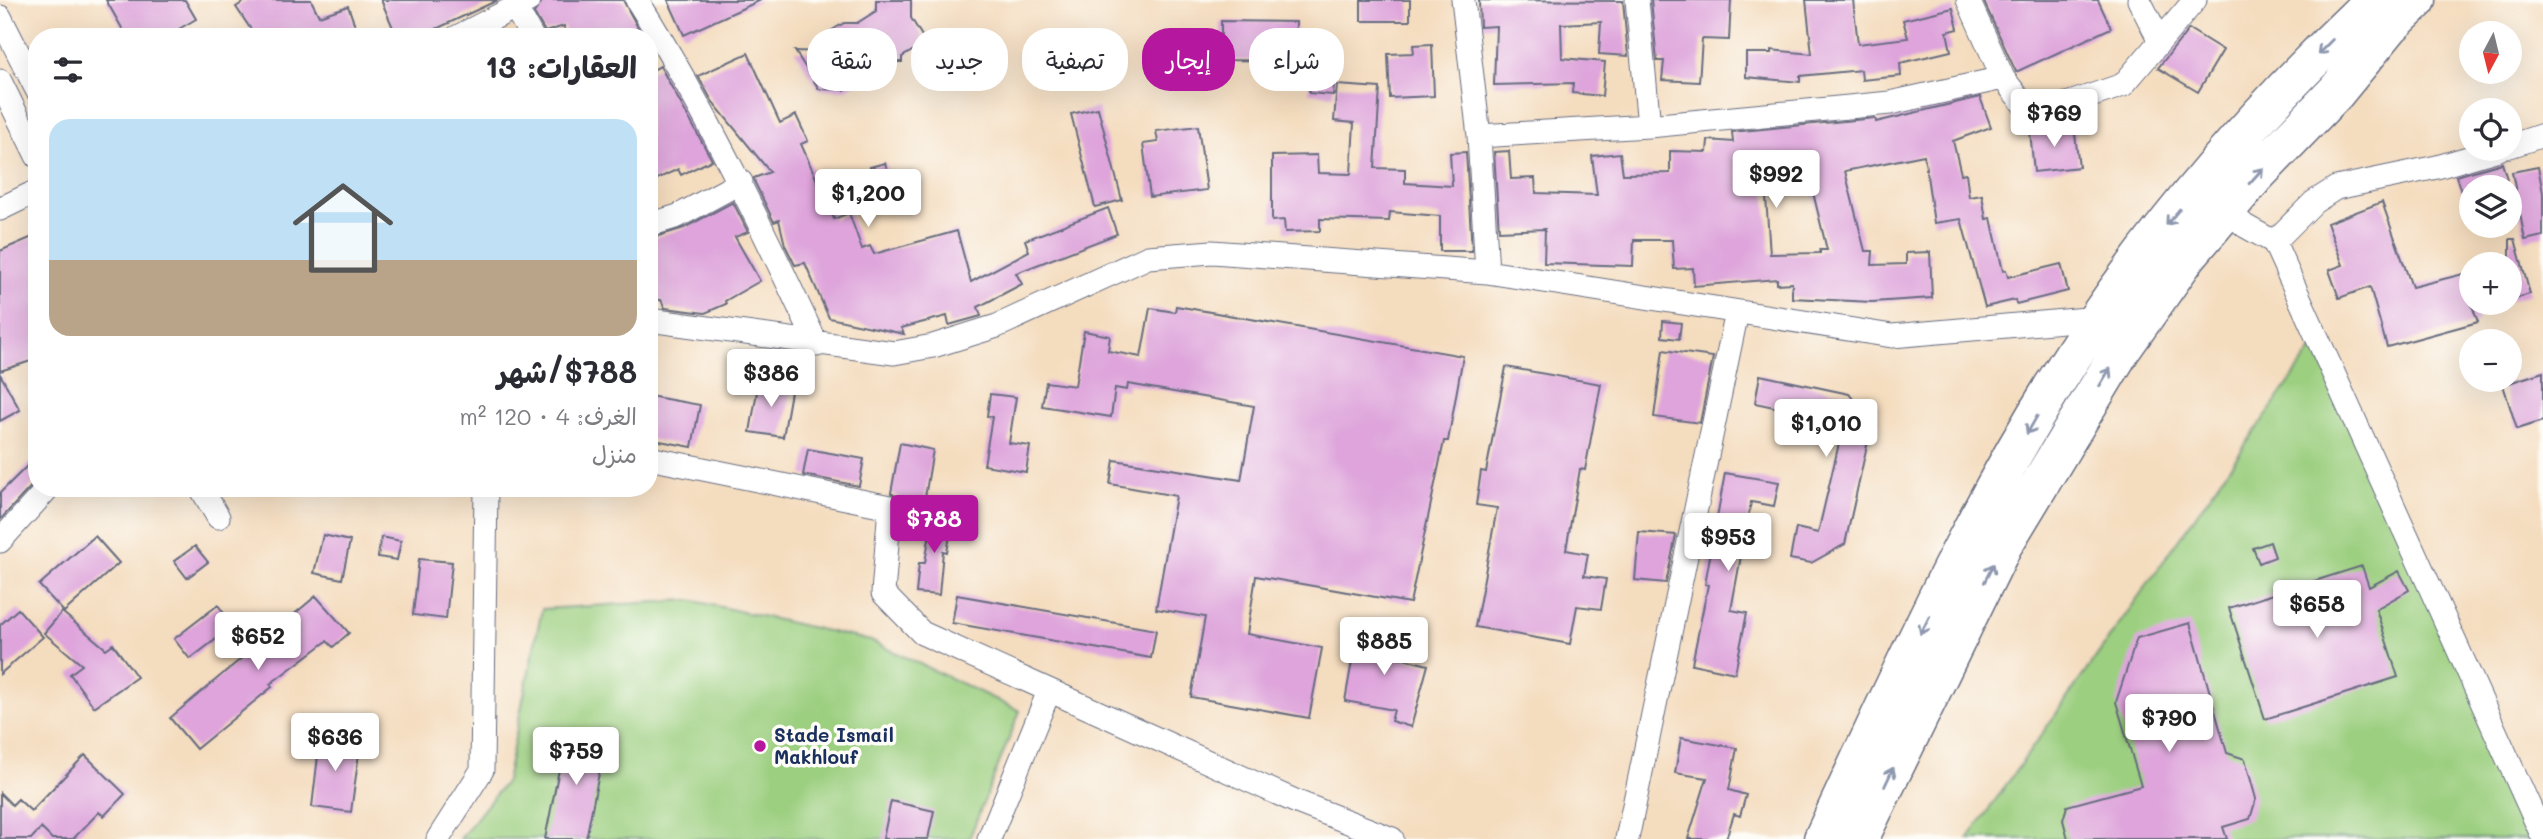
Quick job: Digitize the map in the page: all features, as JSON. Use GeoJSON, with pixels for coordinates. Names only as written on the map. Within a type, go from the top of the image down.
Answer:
{"type":"FeatureCollection","features":[{"type":"Feature","properties":{"kind":"highway"},"geometry":{"type":"LineString","coordinates":[[1823,839],[1902,670],[1979,518],[2098,318],[2157,236],[2242,135],[2327,45],[2374,0]]}},
{"type":"Feature","properties":{"kind":"highway"},"geometry":{"type":"LineString","coordinates":[[1859,839],[2003,545],[2121,351],[2188,256],[2336,92],[2390,26],[2417,0]]}},
{"type":"Feature","properties":{"kind":"street"},"geometry":{"type":"LineString","coordinates":[[637,0],[655,28]]}},
{"type":"Feature","properties":{"kind":"street"},"geometry":{"type":"LineString","coordinates":[[1463,0],[1479,136],[1487,272]]}},
{"type":"Feature","properties":{"kind":"street"},"geometry":{"type":"LineString","coordinates":[[1637,0],[1649,126]]}},
{"type":"Feature","properties":{"kind":"street"},"geometry":{"type":"LineString","coordinates":[[1968,0],[2003,78],[2025,106],[2055,108],[2123,85],[2195,0]]}},
{"type":"Feature","properties":{"kind":"street"},"geometry":{"type":"LineString","coordinates":[[2139,0],[2160,41]]}},
{"type":"Feature","properties":{"kind":"street"},"geometry":{"type":"LineString","coordinates":[[474,28],[522,3],[529,28]]}},
{"type":"Feature","properties":{"kind":"street"},"geometry":{"type":"LineString","coordinates":[[0,17],[28,72]]}},
{"type":"Feature","properties":{"kind":"street"},"geometry":{"type":"LineString","coordinates":[[658,33],[681,70],[741,182],[817,345]]}},
{"type":"Feature","properties":{"kind":"street"},"geometry":{"type":"LineString","coordinates":[[1479,136],[1649,126],[1890,103],[2003,78]]}},
{"type":"Feature","properties":{"kind":"street"},"geometry":{"type":"LineString","coordinates":[[0,81],[28,138]]}},
{"type":"Feature","properties":{"kind":"street"},"geometry":{"type":"LineString","coordinates":[[2522,142],[2543,135]]}},
{"type":"Feature","properties":{"kind":"street"},"geometry":{"type":"LineString","coordinates":[[2274,242],[2314,202],[2336,188],[2459,161]]}},
{"type":"Feature","properties":{"kind":"street"},"geometry":{"type":"LineString","coordinates":[[658,222],[678,216],[741,182]]}},
{"type":"Feature","properties":{"kind":"street"},"geometry":{"type":"LineString","coordinates":[[0,209],[28,195]]}},
{"type":"Feature","properties":{"kind":"street"},"geometry":{"type":"LineString","coordinates":[[2227,210],[2245,226],[2274,242],[2543,837]]}},
{"type":"Feature","properties":{"kind":"street"},"geometry":{"type":"LineString","coordinates":[[658,321],[817,345],[894,353],[933,346],[997,326],[1148,257],[1212,252],[1487,272],[1892,336],[2098,318]]}},
{"type":"Feature","properties":{"kind":"street"},"geometry":{"type":"LineString","coordinates":[[1628,839],[1737,312]]}},
{"type":"Feature","properties":{"kind":"street"},"geometry":{"type":"LineString","coordinates":[[658,460],[890,507],[883,593],[922,633],[1297,802],[1392,839]]}},
{"type":"Feature","properties":{"kind":"street"},"geometry":{"type":"LineString","coordinates":[[0,541],[40,497]]}},
{"type":"Feature","properties":{"kind":"street"},"geometry":{"type":"LineString","coordinates":[[206,497],[218,517]]}},
{"type":"Feature","properties":{"kind":"street"},"geometry":{"type":"LineString","coordinates":[[438,839],[482,770],[486,497]]}},
{"type":"Feature","properties":{"kind":"street"},"geometry":{"type":"LineString","coordinates":[[989,839],[1049,691]]}},
{"type":"Feature","properties":{"kind":"green space"},"geometry":{"type":"Polygon","coordinates":[[[2315,346],[2542,839],[1968,839],[2315,346]]]}},
{"type":"Feature","properties":{"kind":"green space","name":"Stade Ismail Makhlouf"},"geometry":{"type":"Polygon","coordinates":[[[690,600],[871,641],[1020,711],[969,839],[460,839],[506,781],[542,609],[690,600]]]}},
{"type":"Feature","properties":{"kind":"building"},"geometry":{"type":"Polygon","coordinates":[[[106,0],[185,0],[196,19],[180,28],[122,28],[106,0]]]}},
{"type":"Feature","properties":{"kind":"building"},"geometry":{"type":"Polygon","coordinates":[[[247,0],[311,0],[319,16],[348,6],[356,28],[250,28],[236,7],[247,0]]]}},
{"type":"Feature","properties":{"kind":"building"},"geometry":{"type":"Polygon","coordinates":[[[381,0],[498,0],[438,28],[393,28],[381,0]]]}},
{"type":"Feature","properties":{"kind":"building"},"geometry":{"type":"Polygon","coordinates":[[[543,0],[623,0],[638,28],[543,28],[534,13],[543,0]]]}},
{"type":"Feature","properties":{"kind":"building"},"geometry":{"type":"Polygon","coordinates":[[[668,0],[761,0],[684,35],[668,0]]]}},
{"type":"Feature","properties":{"kind":"building"},"geometry":{"type":"Polygon","coordinates":[[[876,0],[911,0],[911,18],[917,28],[911,28],[911,52],[902,57],[902,62],[897,62],[897,28],[836,28],[844,23],[857,23],[876,11],[876,0]]]}},
{"type":"Feature","properties":{"kind":"building"},"geometry":{"type":"Polygon","coordinates":[[[1361,0],[1410,0],[1410,21],[1361,21],[1361,0]]]}},
{"type":"Feature","properties":{"kind":"building"},"geometry":{"type":"Polygon","coordinates":[[[1479,0],[1623,1],[1628,56],[1599,54],[1601,22],[1561,24],[1562,58],[1605,62],[1602,96],[1572,93],[1573,83],[1494,85],[1496,26],[1480,27],[1479,0]]]}},
{"type":"Feature","properties":{"kind":"building"},"geometry":{"type":"Polygon","coordinates":[[[1651,0],[1731,0],[1729,40],[1702,39],[1699,82],[1662,80],[1664,61],[1657,61],[1651,0]]]}},
{"type":"Feature","properties":{"kind":"building"},"geometry":{"type":"Polygon","coordinates":[[[1806,0],[1853,0],[1858,44],[1908,38],[1903,20],[1953,8],[1958,29],[1947,32],[1951,51],[1900,63],[1901,76],[1862,80],[1861,70],[1800,76],[1800,82],[1746,77],[1746,53],[1771,53],[1771,50],[1812,54],[1806,0]]]}},
{"type":"Feature","properties":{"kind":"building"},"geometry":{"type":"Polygon","coordinates":[[[1983,0],[2098,0],[2111,28],[2016,72],[1983,0]]]}},
{"type":"Feature","properties":{"kind":"building"},"geometry":{"type":"Polygon","coordinates":[[[1221,21],[1296,22],[1296,28],[1249,28],[1249,60],[1235,60],[1235,28],[1221,28],[1221,21]]]}},
{"type":"Feature","properties":{"kind":"building"},"geometry":{"type":"Polygon","coordinates":[[[2189,29],[2223,50],[2198,92],[2158,68],[2189,29]]]}},
{"type":"Feature","properties":{"kind":"building"},"geometry":{"type":"Polygon","coordinates":[[[1432,44],[1434,96],[1390,98],[1388,54],[1414,53],[1413,45],[1432,44]]]}},
{"type":"Feature","properties":{"kind":"building"},"geometry":{"type":"Polygon","coordinates":[[[795,51],[807,51],[807,70],[795,51]]]}},
{"type":"Feature","properties":{"kind":"building"},"geometry":{"type":"Polygon","coordinates":[[[748,53],[780,123],[796,115],[808,141],[801,144],[834,219],[849,213],[862,249],[870,246],[874,254],[957,231],[971,282],[1029,251],[1025,240],[1108,208],[1117,234],[1016,273],[1022,284],[978,307],[981,316],[949,325],[947,316],[901,328],[904,334],[829,318],[805,263],[795,265],[785,245],[779,220],[774,222],[755,183],[754,178],[770,172],[712,101],[698,76],[748,53]]]}},
{"type":"Feature","properties":{"kind":"building"},"geometry":{"type":"Polygon","coordinates":[[[660,66],[712,160],[681,175],[678,169],[658,179],[660,66]]]}},
{"type":"Feature","properties":{"kind":"building"},"geometry":{"type":"Polygon","coordinates":[[[1344,85],[1380,88],[1375,168],[1405,169],[1405,183],[1452,186],[1450,153],[1466,152],[1472,251],[1440,251],[1440,216],[1390,212],[1389,221],[1320,219],[1320,231],[1285,232],[1284,220],[1272,221],[1272,156],[1317,155],[1318,173],[1351,174],[1354,123],[1334,121],[1336,91],[1344,91],[1344,85]]]}},
{"type":"Feature","properties":{"kind":"building"},"geometry":{"type":"Polygon","coordinates":[[[1309,91],[1333,91],[1333,95],[1309,91]]]}},
{"type":"Feature","properties":{"kind":"building"},"geometry":{"type":"Polygon","coordinates":[[[1980,97],[1991,127],[1953,141],[1961,174],[1966,173],[1969,197],[1982,195],[1986,219],[1991,218],[2003,271],[2006,270],[2008,277],[2061,264],[2068,291],[2016,304],[2015,300],[1985,307],[1961,219],[1934,223],[1924,155],[1845,171],[1865,251],[1873,251],[1872,265],[1906,264],[1906,253],[1930,252],[1932,298],[1872,302],[1792,298],[1792,283],[1777,284],[1777,279],[1694,286],[1693,268],[1674,269],[1672,240],[1634,240],[1633,266],[1544,263],[1545,229],[1499,231],[1494,152],[1509,151],[1511,179],[1535,178],[1536,193],[1597,195],[1592,156],[1620,153],[1623,174],[1670,173],[1670,151],[1707,152],[1708,140],[1733,142],[1732,132],[1875,118],[1876,122],[1980,97]],[[1809,176],[1765,183],[1770,254],[1820,253],[1820,250],[1827,250],[1809,176]]]}},
{"type":"Feature","properties":{"kind":"building"},"geometry":{"type":"Polygon","coordinates":[[[1098,108],[1122,200],[1095,207],[1071,114],[1098,108]]]}},
{"type":"Feature","properties":{"kind":"building"},"geometry":{"type":"Polygon","coordinates":[[[1198,126],[1207,190],[1150,197],[1143,144],[1158,142],[1156,131],[1198,126]]]}},
{"type":"Feature","properties":{"kind":"building"},"geometry":{"type":"Polygon","coordinates":[[[2074,126],[2079,167],[2034,172],[2030,131],[2074,126]]]}},
{"type":"Feature","properties":{"kind":"building"},"geometry":{"type":"Polygon","coordinates":[[[885,163],[893,188],[877,192],[870,167],[885,163]]]}},
{"type":"Feature","properties":{"kind":"building"},"geometry":{"type":"Polygon","coordinates":[[[2502,163],[2506,175],[2460,175],[2502,163]]]}},
{"type":"Feature","properties":{"kind":"building"},"geometry":{"type":"Polygon","coordinates":[[[2538,167],[2543,193],[2543,236],[2525,240],[2522,224],[2522,175],[2513,175],[2512,172],[2538,167]]]}},
{"type":"Feature","properties":{"kind":"building"},"geometry":{"type":"Polygon","coordinates":[[[733,202],[748,232],[735,237],[760,281],[725,301],[726,304],[705,313],[665,308],[661,300],[658,300],[658,236],[684,228],[733,202]]]}},
{"type":"Feature","properties":{"kind":"building"},"geometry":{"type":"Polygon","coordinates":[[[2382,202],[2412,287],[2459,275],[2459,315],[2475,315],[2478,322],[2387,347],[2370,287],[2339,298],[2329,270],[2343,265],[2327,223],[2382,202]]]}},
{"type":"Feature","properties":{"kind":"building"},"geometry":{"type":"Polygon","coordinates":[[[28,239],[28,362],[0,371],[0,251],[28,239]]]}},
{"type":"Feature","properties":{"kind":"building"},"geometry":{"type":"Polygon","coordinates":[[[2510,239],[2515,239],[2519,252],[2510,252],[2510,239]]]}},
{"type":"Feature","properties":{"kind":"building"},"geometry":{"type":"Polygon","coordinates":[[[2522,265],[2530,294],[2522,296],[2522,265]]]}},
{"type":"Feature","properties":{"kind":"building"},"geometry":{"type":"Polygon","coordinates":[[[1176,306],[1463,356],[1448,441],[1444,441],[1410,603],[1256,576],[1247,634],[1322,648],[1309,718],[1191,697],[1205,617],[1156,609],[1176,496],[1110,484],[1114,460],[1241,480],[1254,406],[1128,384],[1127,390],[1115,388],[1111,417],[1042,406],[1046,382],[1075,386],[1084,331],[1110,336],[1108,351],[1141,357],[1150,308],[1175,312],[1176,306]]]}},
{"type":"Feature","properties":{"kind":"building"},"geometry":{"type":"Polygon","coordinates":[[[1663,321],[1681,323],[1679,339],[1662,337],[1663,321]]]}},
{"type":"Feature","properties":{"kind":"building"},"geometry":{"type":"Polygon","coordinates":[[[1663,350],[1713,357],[1700,423],[1654,417],[1663,350]]]}},
{"type":"Feature","properties":{"kind":"building"},"geometry":{"type":"Polygon","coordinates":[[[730,352],[762,357],[759,375],[727,370],[730,352]]]}},
{"type":"Feature","properties":{"kind":"building"},"geometry":{"type":"Polygon","coordinates":[[[1506,367],[1601,384],[1585,470],[1580,469],[1566,550],[1588,554],[1584,576],[1606,579],[1601,609],[1577,606],[1570,644],[1475,627],[1497,508],[1476,505],[1481,471],[1486,472],[1506,367]]]}},
{"type":"Feature","properties":{"kind":"building"},"geometry":{"type":"Polygon","coordinates":[[[2543,372],[2543,421],[2517,429],[2505,392],[2522,392],[2522,379],[2543,372]]]}},
{"type":"Feature","properties":{"kind":"building"},"geometry":{"type":"Polygon","coordinates":[[[0,374],[20,410],[0,421],[0,374]]]}},
{"type":"Feature","properties":{"kind":"building"},"geometry":{"type":"Polygon","coordinates":[[[1760,375],[1849,394],[1872,423],[1845,544],[1811,563],[1790,559],[1796,528],[1818,533],[1844,422],[1755,403],[1760,375]]]}},
{"type":"Feature","properties":{"kind":"building"},"geometry":{"type":"Polygon","coordinates":[[[759,380],[792,386],[783,437],[750,432],[759,380]]]}},
{"type":"Feature","properties":{"kind":"building"},"geometry":{"type":"Polygon","coordinates":[[[990,394],[1016,397],[1009,443],[1030,446],[1026,472],[984,465],[992,417],[987,416],[990,394]]]}},
{"type":"Feature","properties":{"kind":"building"},"geometry":{"type":"Polygon","coordinates":[[[658,398],[700,405],[692,447],[658,441],[658,398]]]}},
{"type":"Feature","properties":{"kind":"building"},"geometry":{"type":"Polygon","coordinates":[[[900,443],[933,450],[924,503],[901,499],[891,493],[900,443]]]}},
{"type":"Feature","properties":{"kind":"building"},"geometry":{"type":"Polygon","coordinates":[[[808,449],[864,459],[859,486],[803,475],[808,449]]]}},
{"type":"Feature","properties":{"kind":"building"},"geometry":{"type":"Polygon","coordinates":[[[28,465],[28,490],[0,520],[0,493],[28,465]]]}},
{"type":"Feature","properties":{"kind":"building"},"geometry":{"type":"Polygon","coordinates":[[[1725,473],[1779,482],[1774,506],[1751,502],[1731,610],[1747,613],[1735,673],[1692,664],[1708,585],[1705,584],[1725,473]]]}},
{"type":"Feature","properties":{"kind":"building"},"geometry":{"type":"Polygon","coordinates":[[[934,508],[947,510],[945,529],[951,530],[947,552],[943,551],[939,595],[916,593],[919,563],[925,563],[934,508]]]}},
{"type":"Feature","properties":{"kind":"building"},"geometry":{"type":"Polygon","coordinates":[[[1639,532],[1676,535],[1666,583],[1635,580],[1639,532]]]}},
{"type":"Feature","properties":{"kind":"building"},"geometry":{"type":"Polygon","coordinates":[[[323,535],[350,541],[342,579],[314,573],[323,535]]]}},
{"type":"Feature","properties":{"kind":"building"},"geometry":{"type":"Polygon","coordinates":[[[95,536],[119,563],[64,612],[39,585],[95,536]]]}},
{"type":"Feature","properties":{"kind":"building"},"geometry":{"type":"Polygon","coordinates":[[[381,537],[401,541],[397,560],[378,557],[381,537]]]}},
{"type":"Feature","properties":{"kind":"building"},"geometry":{"type":"Polygon","coordinates":[[[2270,542],[2275,557],[2259,563],[2253,548],[2270,542]]]}},
{"type":"Feature","properties":{"kind":"building"},"geometry":{"type":"Polygon","coordinates":[[[195,546],[208,562],[187,578],[174,561],[195,546]]]}},
{"type":"Feature","properties":{"kind":"building"},"geometry":{"type":"Polygon","coordinates":[[[419,559],[452,562],[446,619],[413,615],[419,559]]]}},
{"type":"Feature","properties":{"kind":"building"},"geometry":{"type":"Polygon","coordinates":[[[2362,566],[2369,587],[2399,571],[2409,590],[2376,609],[2398,677],[2265,719],[2229,608],[2362,566]]]}},
{"type":"Feature","properties":{"kind":"building"},"geometry":{"type":"Polygon","coordinates":[[[957,595],[1156,630],[1151,658],[952,623],[957,595]]]}},
{"type":"Feature","properties":{"kind":"building"},"geometry":{"type":"Polygon","coordinates":[[[316,596],[349,633],[333,647],[327,641],[270,684],[272,687],[196,749],[170,718],[316,596]]]}},
{"type":"Feature","properties":{"kind":"building"},"geometry":{"type":"Polygon","coordinates":[[[218,605],[233,626],[190,659],[174,639],[218,605]]]}},
{"type":"Feature","properties":{"kind":"building"},"geometry":{"type":"Polygon","coordinates":[[[18,609],[43,637],[0,674],[0,625],[18,609]]]}},
{"type":"Feature","properties":{"kind":"building"},"geometry":{"type":"Polygon","coordinates":[[[62,612],[106,649],[113,644],[137,677],[94,707],[70,674],[82,665],[44,633],[62,612]]]}},
{"type":"Feature","properties":{"kind":"building"},"geometry":{"type":"Polygon","coordinates":[[[2190,623],[2227,753],[2245,759],[2256,799],[2250,819],[2223,827],[2227,839],[2068,839],[2063,820],[2067,806],[2141,786],[2116,702],[2137,638],[2190,623]]]}},
{"type":"Feature","properties":{"kind":"building"},"geometry":{"type":"Polygon","coordinates":[[[1358,627],[1393,633],[1389,655],[1428,665],[1411,727],[1391,721],[1394,710],[1345,701],[1358,627]]]}},
{"type":"Feature","properties":{"kind":"building"},"geometry":{"type":"Polygon","coordinates":[[[321,730],[345,733],[343,744],[360,746],[351,812],[312,807],[321,730]]]}},
{"type":"Feature","properties":{"kind":"building"},"geometry":{"type":"Polygon","coordinates":[[[567,730],[606,738],[586,839],[545,839],[567,730]]]}},
{"type":"Feature","properties":{"kind":"building"},"geometry":{"type":"Polygon","coordinates":[[[1681,738],[1737,748],[1729,790],[1746,795],[1740,816],[1734,814],[1726,839],[1688,839],[1707,778],[1675,773],[1681,738]]]}},
{"type":"Feature","properties":{"kind":"building"},"geometry":{"type":"Polygon","coordinates":[[[85,755],[125,794],[104,816],[99,812],[73,839],[52,839],[41,828],[31,839],[0,839],[0,793],[12,805],[18,799],[31,811],[85,755]]]}},
{"type":"Feature","properties":{"kind":"building"},"geometry":{"type":"Polygon","coordinates":[[[891,801],[934,811],[928,839],[883,839],[891,801]]]}},
{"type":"Feature","properties":{"kind":"place","name":"Stade Ismail Makhlouf"},"geometry":{"type":"Point","coordinates":[760,746]}}]}
